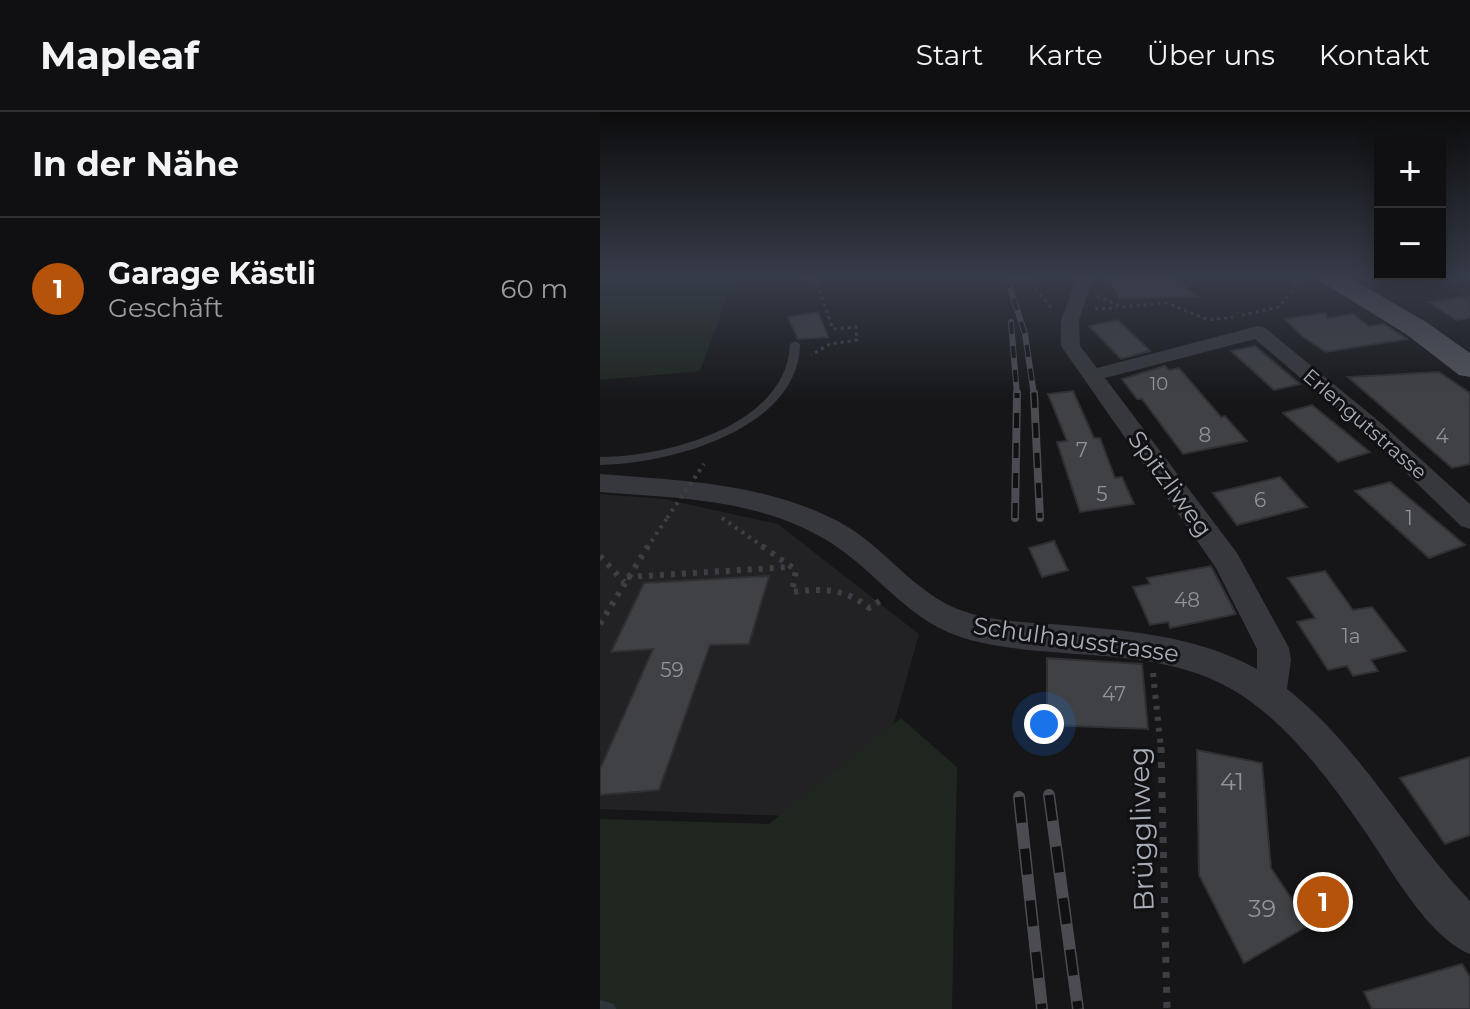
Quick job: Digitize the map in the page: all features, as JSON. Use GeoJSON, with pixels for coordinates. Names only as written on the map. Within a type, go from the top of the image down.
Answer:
{"type":"FeatureCollection","features":[{"type":"Feature","properties":{"kind":"main road"},"geometry":{"type":"LineString","coordinates":[[1399,318],[1470,368]]}},
{"type":"Feature","properties":{"kind":"street","name":"Spitzliweg"},"geometry":{"type":"LineString","coordinates":[[1070,320],[1071,346],[1090,376],[1227,561],[1242,589],[1273,648],[1275,660],[1269,696]]}},
{"type":"Feature","properties":{"kind":"street","name":"Erlengutstrasse"},"geometry":{"type":"LineString","coordinates":[[1090,376],[1258,332],[1373,428],[1470,519]]}},
{"type":"Feature","properties":{"kind":"street","name":"Schulhausstrasse"},"geometry":{"type":"LineString","coordinates":[[600,483],[725,494],[806,516],[841,536],[901,587],[952,621],[987,630],[1151,648],[1207,661],[1269,696],[1313,733],[1427,885],[1470,932]]}},
{"type":"Feature","properties":{"kind":"lane"},"geometry":{"type":"LineString","coordinates":[[600,461],[644,458],[670,452],[726,430],[771,400],[784,386],[795,361],[795,344]]}},
{"type":"Feature","properties":{"kind":"path"},"geometry":{"type":"LineString","coordinates":[[795,361],[830,344],[857,340],[856,327],[833,329],[829,318]]}},
{"type":"Feature","properties":{"kind":"path"},"geometry":{"type":"LineString","coordinates":[[1065,318],[1070,320]]}},
{"type":"Feature","properties":{"kind":"path"},"geometry":{"type":"LineString","coordinates":[[600,624],[625,580],[704,464]]}},
{"type":"Feature","properties":{"kind":"path"},"geometry":{"type":"LineString","coordinates":[[725,494],[712,511],[796,570],[792,592],[826,587],[857,597],[869,608],[901,587]]}},
{"type":"Feature","properties":{"kind":"path"},"geometry":{"type":"LineString","coordinates":[[600,556],[625,580],[790,567]]}},
{"type":"Feature","properties":{"kind":"path","name":"Brüggliweg"},"geometry":{"type":"LineString","coordinates":[[1151,648],[1163,770],[1167,1009]]}},
{"type":"Feature","properties":{"kind":"shaded area"},"geometry":{"type":"Polygon","coordinates":[[[600,318],[720,318],[700,371],[600,380],[600,318]]]}},
{"type":"Feature","properties":{"kind":"shaded area"},"geometry":{"type":"Polygon","coordinates":[[[600,494],[664,499],[778,524],[919,634],[867,819],[600,809],[600,494]]]}},
{"type":"Feature","properties":{"kind":"shaded area"},"geometry":{"type":"Polygon","coordinates":[[[901,718],[957,767],[952,1009],[600,1009],[600,819],[769,824],[901,718]]]}},
{"type":"Feature","properties":{"kind":"building"},"geometry":{"type":"Polygon","coordinates":[[[788,318],[820,318],[828,337],[798,339],[788,318]]]}},
{"type":"Feature","properties":{"kind":"building"},"geometry":{"type":"Polygon","coordinates":[[[1358,318],[1368,326],[1384,324],[1407,339],[1326,352],[1302,336],[1285,319],[1358,318]]]}},
{"type":"Feature","properties":{"kind":"building"},"geometry":{"type":"Polygon","coordinates":[[[1118,320],[1150,351],[1121,359],[1089,326],[1118,320]]]}},
{"type":"Feature","properties":{"kind":"building"},"geometry":{"type":"Polygon","coordinates":[[[1255,346],[1300,384],[1274,390],[1231,351],[1255,346]]]}},
{"type":"Feature","properties":{"kind":"building"},"geometry":{"type":"Polygon","coordinates":[[[1165,366],[1169,370],[1179,368],[1221,417],[1225,416],[1247,441],[1183,454],[1142,399],[1137,399],[1122,379],[1165,366]]]}},
{"type":"Feature","properties":{"kind":"building"},"geometry":{"type":"Polygon","coordinates":[[[1439,372],[1470,393],[1470,464],[1452,468],[1348,377],[1439,372]]]}},
{"type":"Feature","properties":{"kind":"building"},"geometry":{"type":"Polygon","coordinates":[[[1073,391],[1094,438],[1100,438],[1115,478],[1122,477],[1134,504],[1080,512],[1057,442],[1067,441],[1048,394],[1073,391]]]}},
{"type":"Feature","properties":{"kind":"building"},"geometry":{"type":"Polygon","coordinates":[[[1312,405],[1370,452],[1338,462],[1283,413],[1312,405]]]}},
{"type":"Feature","properties":{"kind":"building"},"geometry":{"type":"Polygon","coordinates":[[[1280,477],[1307,507],[1237,525],[1213,493],[1280,477]]]}},
{"type":"Feature","properties":{"kind":"building"},"geometry":{"type":"Polygon","coordinates":[[[1390,482],[1465,545],[1429,558],[1355,491],[1390,482]]]}},
{"type":"Feature","properties":{"kind":"building"},"geometry":{"type":"Polygon","coordinates":[[[1054,541],[1068,570],[1042,577],[1029,548],[1054,541]]]}},
{"type":"Feature","properties":{"kind":"building"},"geometry":{"type":"Polygon","coordinates":[[[1211,566],[1236,614],[1170,628],[1168,622],[1150,625],[1133,587],[1150,584],[1147,578],[1211,566]]]}},
{"type":"Feature","properties":{"kind":"building"},"geometry":{"type":"Polygon","coordinates":[[[1325,571],[1353,610],[1372,607],[1406,651],[1371,660],[1378,671],[1353,676],[1347,666],[1328,670],[1297,622],[1315,618],[1288,578],[1325,571]]]}},
{"type":"Feature","properties":{"kind":"building"},"geometry":{"type":"Polygon","coordinates":[[[769,576],[749,644],[710,645],[659,790],[600,795],[600,769],[653,649],[611,652],[644,583],[769,576]]]}},
{"type":"Feature","properties":{"kind":"building"},"geometry":{"type":"Polygon","coordinates":[[[1047,658],[1142,664],[1148,729],[1047,725],[1047,658]]]}},
{"type":"Feature","properties":{"kind":"building"},"geometry":{"type":"Polygon","coordinates":[[[1197,750],[1262,763],[1271,868],[1309,925],[1244,963],[1199,875],[1197,750]]]}},
{"type":"Feature","properties":{"kind":"building"},"geometry":{"type":"Polygon","coordinates":[[[1470,757],[1470,835],[1445,844],[1400,778],[1470,757]]]}},
{"type":"Feature","properties":{"kind":"building"},"geometry":{"type":"Polygon","coordinates":[[[1462,964],[1470,977],[1470,1009],[1372,1009],[1364,992],[1462,964]]]}},
{"type":"Feature","properties":{"kind":"waterway"},"geometry":{"type":"LineString","coordinates":[[600,1006],[610,1009]]}},
{"type":"Feature","properties":{"kind":"railway"},"geometry":{"type":"LineString","coordinates":[[1020,318],[1034,395]]}},
{"type":"Feature","properties":{"kind":"railway"},"geometry":{"type":"LineString","coordinates":[[1011,322],[1017,395]]}},
{"type":"Feature","properties":{"kind":"railway"},"geometry":{"type":"LineString","coordinates":[[1034,393],[1040,518]]}},
{"type":"Feature","properties":{"kind":"railway"},"geometry":{"type":"LineString","coordinates":[[1015,518],[1017,395]]}},
{"type":"Feature","properties":{"kind":"railway"},"geometry":{"type":"LineString","coordinates":[[1049,795],[1078,1009]]}},
{"type":"Feature","properties":{"kind":"railway"},"geometry":{"type":"LineString","coordinates":[[1019,797],[1042,1009]]}},
{"type":"Feature","properties":{"kind":"place","name":"Garage Kästli"},"geometry":{"type":"Point","coordinates":[1323,902]}}]}
